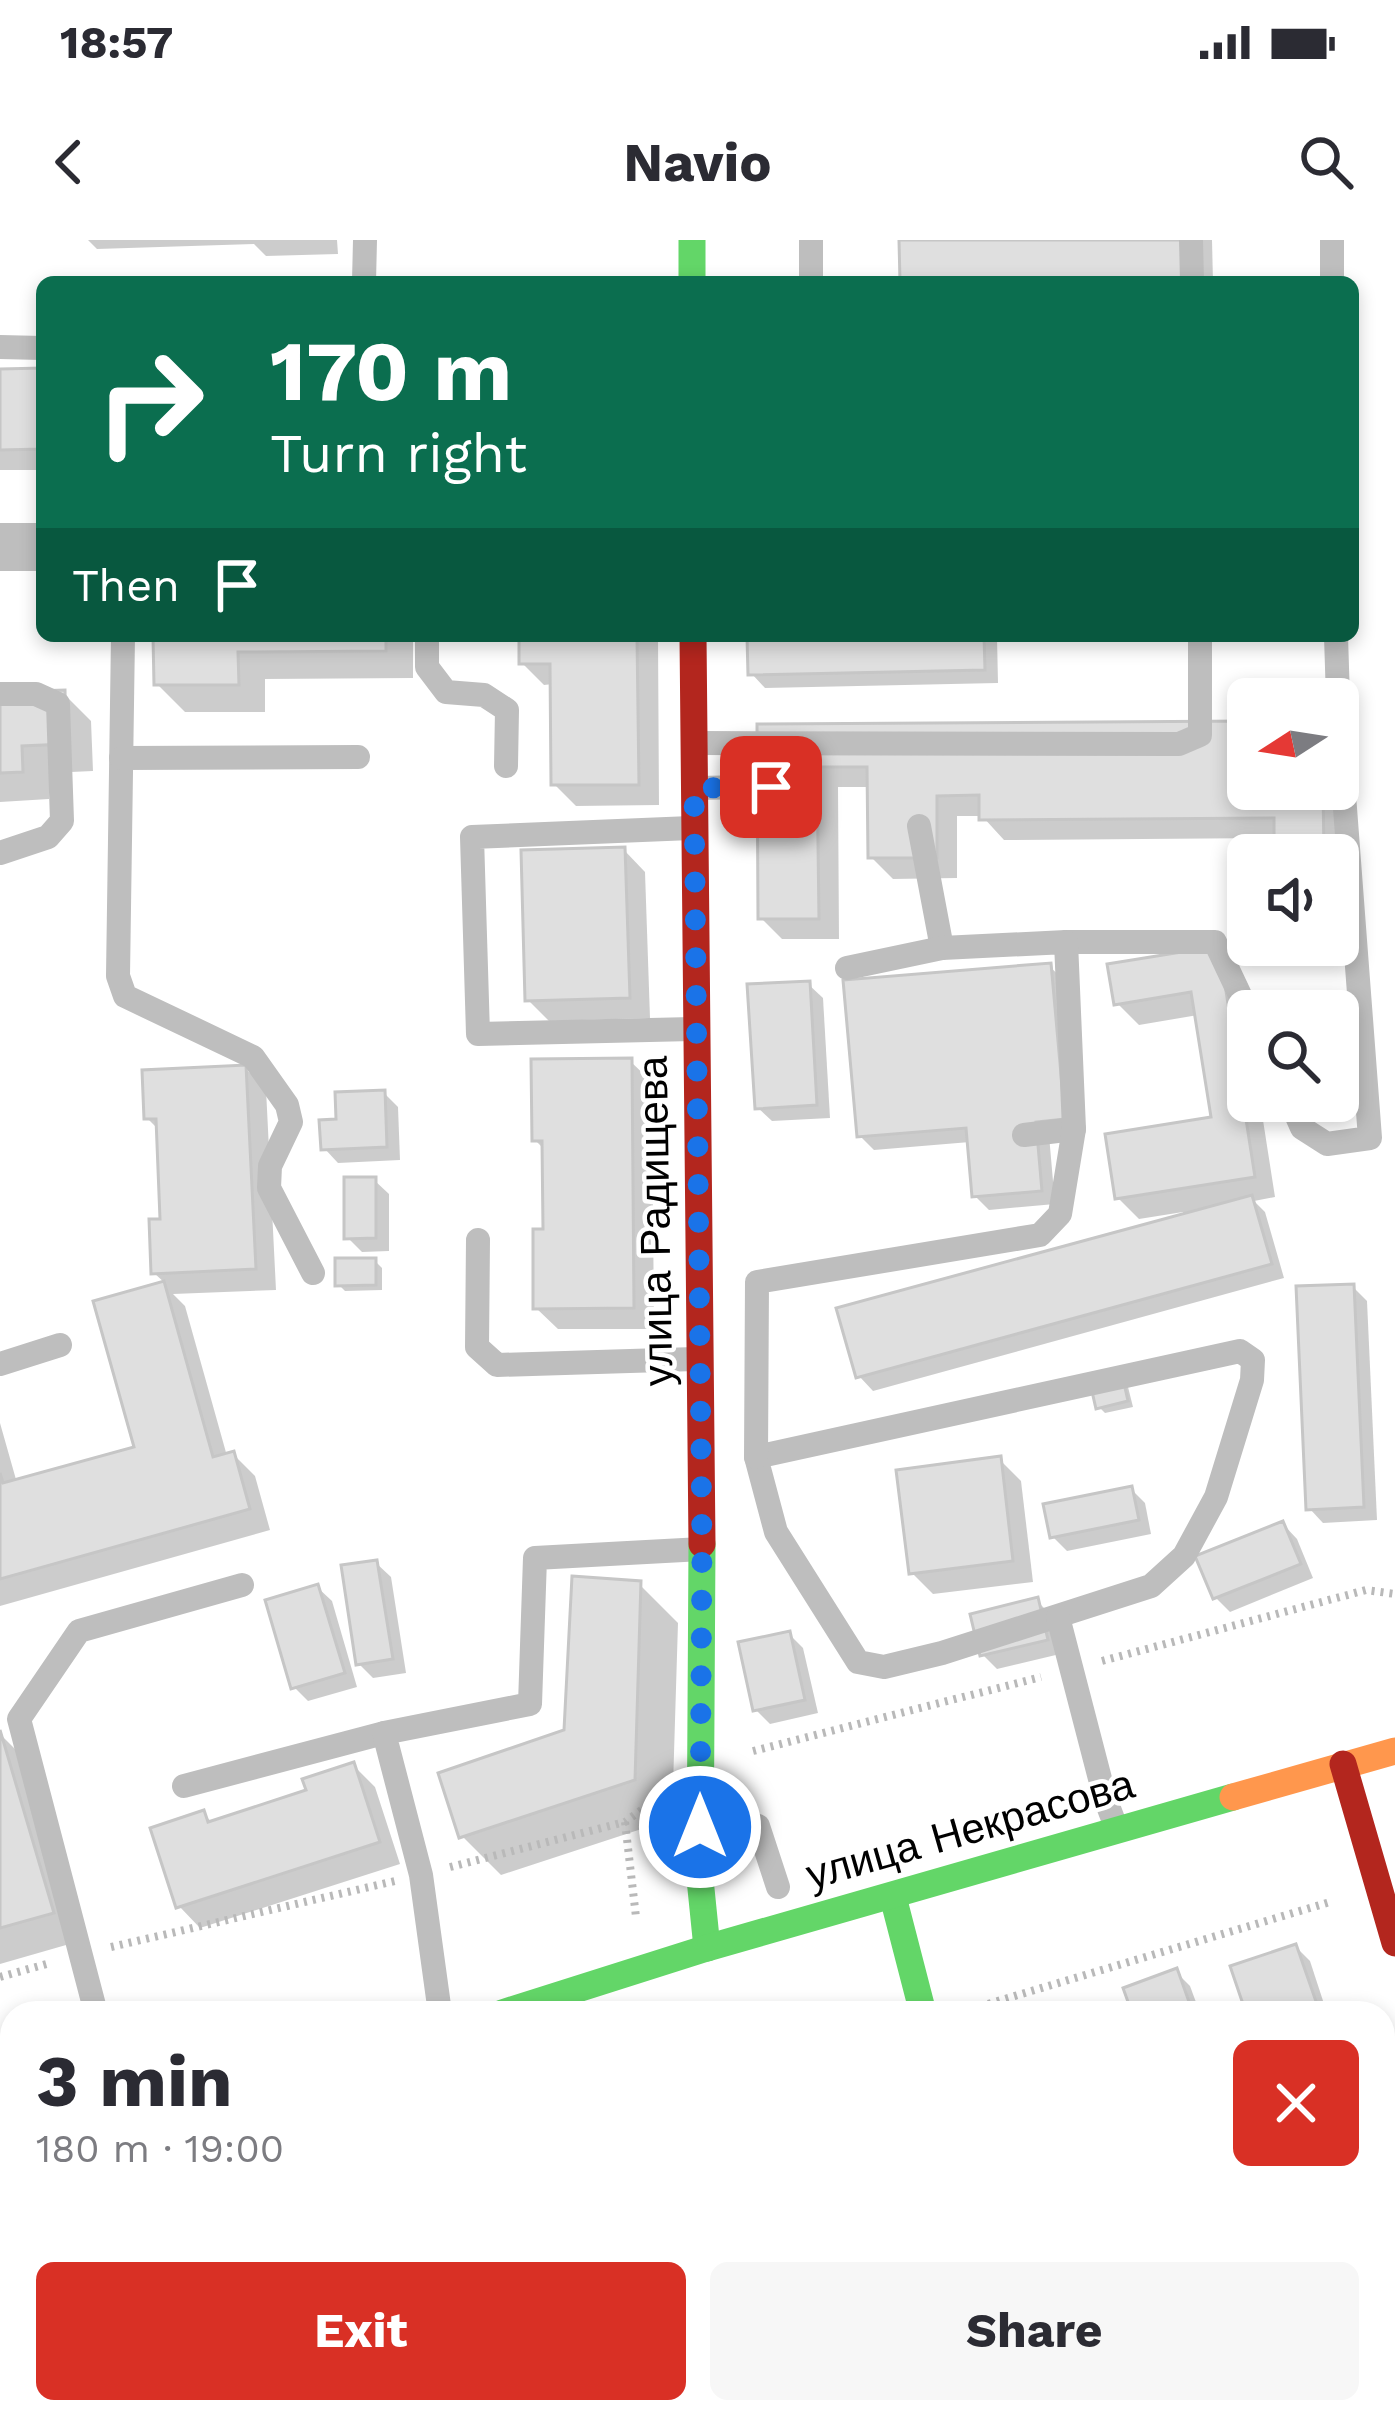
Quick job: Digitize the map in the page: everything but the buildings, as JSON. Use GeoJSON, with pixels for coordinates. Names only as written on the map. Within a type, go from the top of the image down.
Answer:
{"type":"FeatureCollection","features":[{"type":"Feature","properties":{"kind":"street"},"geometry":{"type":"LineString","coordinates":[[692,240],[692,276]]}},
{"type":"Feature","properties":{"kind":"street"},"geometry":{"type":"LineString","coordinates":[[0,547],[36,547]]}},
{"type":"Feature","properties":{"kind":"street","name":"улица Радищева"},"geometry":{"type":"LineString","coordinates":[[692,642],[702,1549],[700,1827],[701,1911],[707,1948]]}},
{"type":"Feature","properties":{"kind":"street","name":"улица Некрасова"},"geometry":{"type":"LineString","coordinates":[[540,2001],[707,1948],[1395,1750]]}},
{"type":"Feature","properties":{"kind":"street"},"geometry":{"type":"LineString","coordinates":[[1343,1764],[1395,1942]]}},
{"type":"Feature","properties":{"kind":"street"},"geometry":{"type":"LineString","coordinates":[[893,1897],[919,2001]]}},
{"type":"Feature","properties":{"kind":"lane"},"geometry":{"type":"LineString","coordinates":[[364,276],[365,240]]}},
{"type":"Feature","properties":{"kind":"lane"},"geometry":{"type":"LineString","coordinates":[[811,240],[811,276]]}},
{"type":"Feature","properties":{"kind":"lane"},"geometry":{"type":"LineString","coordinates":[[1191,240],[1192,276]]}},
{"type":"Feature","properties":{"kind":"lane"},"geometry":{"type":"LineString","coordinates":[[1332,240],[1332,276]]}},
{"type":"Feature","properties":{"kind":"lane"},"geometry":{"type":"LineString","coordinates":[[0,347],[36,348]]}},
{"type":"Feature","properties":{"kind":"lane"},"geometry":{"type":"LineString","coordinates":[[123,642],[118,976],[125,996],[253,1057],[287,1105],[291,1122],[269,1166],[269,1188],[313,1273]]}},
{"type":"Feature","properties":{"kind":"lane"},"geometry":{"type":"LineString","coordinates":[[427,642],[427,667],[446,692],[484,695],[507,710],[506,766]]}},
{"type":"Feature","properties":{"kind":"lane"},"geometry":{"type":"LineString","coordinates":[[693,743],[1179,744],[1200,735],[1200,642]]}},
{"type":"Feature","properties":{"kind":"lane"},"geometry":{"type":"LineString","coordinates":[[1336,642],[1337,678]]}},
{"type":"Feature","properties":{"kind":"lane"},"geometry":{"type":"LineString","coordinates":[[0,694],[36,694],[58,704],[62,821],[47,837],[0,853]]}},
{"type":"Feature","properties":{"kind":"lane"},"geometry":{"type":"LineString","coordinates":[[121,758],[358,757]]}},
{"type":"Feature","properties":{"kind":"lane"},"geometry":{"type":"LineString","coordinates":[[694,788],[804,786]]}},
{"type":"Feature","properties":{"kind":"lane"},"geometry":{"type":"LineString","coordinates":[[1345,810],[1359,990]]}},
{"type":"Feature","properties":{"kind":"lane"},"geometry":{"type":"LineString","coordinates":[[919,826],[942,948]]}},
{"type":"Feature","properties":{"kind":"lane"},"geometry":{"type":"LineString","coordinates":[[693,827],[472,837],[478,1034],[695,1029]]}},
{"type":"Feature","properties":{"kind":"lane"},"geometry":{"type":"LineString","coordinates":[[697,1285],[757,1282],[1040,1235],[1060,1214],[1074,1129],[1066,942]]}},
{"type":"Feature","properties":{"kind":"lane"},"geometry":{"type":"LineString","coordinates":[[847,968],[942,948],[1215,942],[1238,990]]}},
{"type":"Feature","properties":{"kind":"lane"},"geometry":{"type":"LineString","coordinates":[[1299,1122],[1327,1144],[1370,1138],[1359,993]]}},
{"type":"Feature","properties":{"kind":"lane"},"geometry":{"type":"LineString","coordinates":[[1024,1135],[1074,1129]]}},
{"type":"Feature","properties":{"kind":"lane"},"geometry":{"type":"LineString","coordinates":[[478,1240],[478,1347],[496,1365],[698,1359]]}},
{"type":"Feature","properties":{"kind":"lane"},"geometry":{"type":"LineString","coordinates":[[756,1457],[1240,1351],[1253,1360],[1252,1380],[1216,1498],[1184,1556],[1151,1586],[884,1667],[858,1662],[776,1532],[756,1457],[757,1282]]}},
{"type":"Feature","properties":{"kind":"lane"},"geometry":{"type":"LineString","coordinates":[[0,1364],[60,1345]]}},
{"type":"Feature","properties":{"kind":"lane"},"geometry":{"type":"LineString","coordinates":[[184,1786],[384,1733],[530,1704],[535,1558],[702,1549]]}},
{"type":"Feature","properties":{"kind":"lane"},"geometry":{"type":"LineString","coordinates":[[93,2001],[19,1719],[79,1631],[242,1585]]}},
{"type":"Feature","properties":{"kind":"lane"},"geometry":{"type":"LineString","coordinates":[[1058,1617],[1117,1829]]}},
{"type":"Feature","properties":{"kind":"lane"},"geometry":{"type":"LineString","coordinates":[[384,1733],[421,1875],[438,2001]]}},
{"type":"Feature","properties":{"kind":"lane"},"geometry":{"type":"LineString","coordinates":[[700,1827],[735,1819],[758,1826],[778,1887]]}},
{"type":"Feature","properties":{"kind":"path"},"geometry":{"type":"LineString","coordinates":[[0,1977],[626,1822],[700,1765]]}},
{"type":"Feature","properties":{"kind":"path"},"geometry":{"type":"LineString","coordinates":[[997,2001],[1378,1888]]}},
{"type":"Feature","properties":{"kind":"traffic: fast"},"geometry":{"type":"LineString","coordinates":[[692,240],[692,276]]}},
{"type":"Feature","properties":{"kind":"traffic: fast"},"geometry":{"type":"LineString","coordinates":[[702,1544],[700,1879],[707,1948]]}},
{"type":"Feature","properties":{"kind":"traffic: fast"},"geometry":{"type":"LineString","coordinates":[[540,2001],[707,1948],[1233,1797]]}},
{"type":"Feature","properties":{"kind":"traffic: fast"},"geometry":{"type":"LineString","coordinates":[[893,1897],[920,2001]]}},
{"type":"Feature","properties":{"kind":"traffic: slow"},"geometry":{"type":"LineString","coordinates":[[1233,1797],[1395,1751]]}},
{"type":"Feature","properties":{"kind":"traffic: jam"},"geometry":{"type":"LineString","coordinates":[[693,642],[702,1544]]}},
{"type":"Feature","properties":{"kind":"traffic: jam"},"geometry":{"type":"LineString","coordinates":[[1343,1764],[1395,1943]]}},
{"type":"Feature","properties":{"kind":"route"},"geometry":{"type":"LineString","coordinates":[[700,1827],[702,1549],[694,788],[771,787]]}}]}
